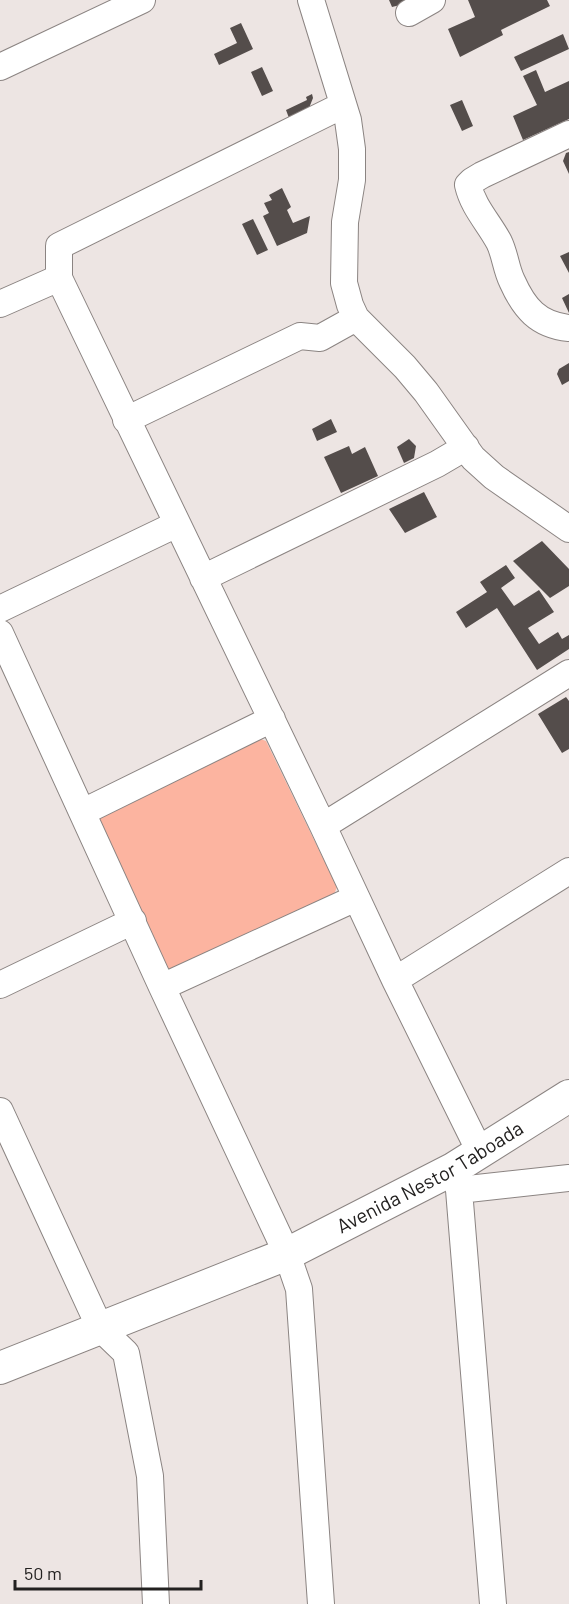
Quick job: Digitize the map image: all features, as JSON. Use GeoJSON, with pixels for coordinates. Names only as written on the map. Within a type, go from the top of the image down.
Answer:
{"type":"FeatureCollection","features":[{"type":"Feature","properties":{"kind":"street"},"geometry":{"type":"LineString","coordinates":[[0,67],[142,0]]}},
{"type":"Feature","properties":{"kind":"street"},"geometry":{"type":"LineString","coordinates":[[311,0],[348,120],[352,180],[345,222],[344,283],[356,318],[405,367],[426,392],[473,458],[494,477],[569,530]]}},
{"type":"Feature","properties":{"kind":"street"},"geometry":{"type":"LineString","coordinates":[[409,13],[432,0]]}},
{"type":"Feature","properties":{"kind":"street"},"geometry":{"type":"LineString","coordinates":[[343,105],[59,246],[58,278],[272,719],[394,980],[480,1152]]}},
{"type":"Feature","properties":{"kind":"street"},"geometry":{"type":"LineString","coordinates":[[569,134],[482,175],[468,186],[475,203],[493,230],[512,281],[525,306],[542,321],[569,328]]}},
{"type":"Feature","properties":{"kind":"street"},"geometry":{"type":"LineString","coordinates":[[0,304],[58,278]]}},
{"type":"Feature","properties":{"kind":"street"},"geometry":{"type":"LineString","coordinates":[[126,420],[300,336],[320,338],[356,318]]}},
{"type":"Feature","properties":{"kind":"street"},"geometry":{"type":"LineString","coordinates":[[203,578],[437,464],[465,447]]}},
{"type":"Feature","properties":{"kind":"street"},"geometry":{"type":"LineString","coordinates":[[0,609],[177,524]]}},
{"type":"Feature","properties":{"kind":"street"},"geometry":{"type":"LineString","coordinates":[[0,633],[287,1254],[299,1289],[321,1604]]}},
{"type":"Feature","properties":{"kind":"street"},"geometry":{"type":"LineString","coordinates":[[323,826],[569,673]]}},
{"type":"Feature","properties":{"kind":"street"},"geometry":{"type":"LineString","coordinates":[[83,812],[272,719]]}},
{"type":"Feature","properties":{"kind":"street"},"geometry":{"type":"LineString","coordinates":[[394,980],[569,871]]}},
{"type":"Feature","properties":{"kind":"street"},"geometry":{"type":"LineString","coordinates":[[162,987],[356,898]]}},
{"type":"Feature","properties":{"kind":"street"},"geometry":{"type":"LineString","coordinates":[[0,985],[133,921]]}},
{"type":"Feature","properties":{"kind":"street","name":"Avenida Nestor Taboada"},"geometry":{"type":"LineString","coordinates":[[0,1368],[287,1254],[456,1179],[480,1152],[569,1096]]}},
{"type":"Feature","properties":{"kind":"street"},"geometry":{"type":"LineString","coordinates":[[0,1111],[100,1328],[126,1353],[150,1476],[156,1604]]}},
{"type":"Feature","properties":{"kind":"street"},"geometry":{"type":"LineString","coordinates":[[493,1604],[456,1179],[569,1178]]}},
{"type":"Feature","properties":{"kind":"shaded area"},"geometry":{"type":"Polygon","coordinates":[[[258,738],[266,741],[337,887],[333,897],[177,972],[167,968],[98,823],[101,816],[258,738]]]}},
{"type":"Feature","properties":{"kind":"building"},"geometry":{"type":"Polygon","coordinates":[[[389,0],[408,0],[392,7],[389,0]]]}},
{"type":"Feature","properties":{"kind":"building"},"geometry":{"type":"Polygon","coordinates":[[[468,0],[547,0],[550,6],[501,30],[503,35],[460,57],[448,29],[475,17],[468,0]]]}},
{"type":"Feature","properties":{"kind":"building"},"geometry":{"type":"Polygon","coordinates":[[[241,23],[253,49],[219,65],[214,54],[237,43],[230,28],[241,23]]]}},
{"type":"Feature","properties":{"kind":"building"},"geometry":{"type":"Polygon","coordinates":[[[563,34],[569,49],[521,71],[514,57],[563,34]]]}},
{"type":"Feature","properties":{"kind":"building"},"geometry":{"type":"Polygon","coordinates":[[[262,67],[273,91],[262,96],[251,72],[262,67]]]}},
{"type":"Feature","properties":{"kind":"building"},"geometry":{"type":"Polygon","coordinates":[[[536,70],[545,92],[569,81],[569,119],[523,140],[513,116],[537,105],[523,76],[536,70]]]}},
{"type":"Feature","properties":{"kind":"building"},"geometry":{"type":"Polygon","coordinates":[[[312,94],[313,98],[309,108],[289,118],[286,110],[307,100],[306,97],[312,94]]]}},
{"type":"Feature","properties":{"kind":"building"},"geometry":{"type":"Polygon","coordinates":[[[462,100],[473,126],[462,131],[450,105],[462,100]]]}},
{"type":"Feature","properties":{"kind":"building"},"geometry":{"type":"Polygon","coordinates":[[[569,152],[569,174],[563,161],[566,153],[569,152]]]}},
{"type":"Feature","properties":{"kind":"building"},"geometry":{"type":"Polygon","coordinates":[[[282,188],[291,207],[287,210],[293,223],[310,216],[307,233],[277,246],[263,216],[269,213],[264,203],[272,200],[269,195],[282,188]]]}},
{"type":"Feature","properties":{"kind":"building"},"geometry":{"type":"Polygon","coordinates":[[[253,219],[268,250],[257,255],[242,224],[253,219]]]}},
{"type":"Feature","properties":{"kind":"building"},"geometry":{"type":"Polygon","coordinates":[[[569,252],[569,273],[560,256],[569,252]]]}},
{"type":"Feature","properties":{"kind":"building"},"geometry":{"type":"Polygon","coordinates":[[[569,294],[569,313],[562,298],[569,294]]]}},
{"type":"Feature","properties":{"kind":"building"},"geometry":{"type":"Polygon","coordinates":[[[569,363],[569,381],[562,385],[557,374],[559,369],[569,363]]]}},
{"type":"Feature","properties":{"kind":"building"},"geometry":{"type":"Polygon","coordinates":[[[331,419],[337,432],[317,441],[312,429],[331,419]]]}},
{"type":"Feature","properties":{"kind":"building"},"geometry":{"type":"Polygon","coordinates":[[[409,439],[416,446],[414,458],[404,463],[397,447],[409,439]]]}},
{"type":"Feature","properties":{"kind":"building"},"geometry":{"type":"Polygon","coordinates":[[[349,446],[352,454],[365,447],[378,476],[341,493],[324,457],[349,446]]]}},
{"type":"Feature","properties":{"kind":"building"},"geometry":{"type":"Polygon","coordinates":[[[424,492],[437,517],[405,533],[389,509],[424,492]]]}},
{"type":"Feature","properties":{"kind":"building"},"geometry":{"type":"Polygon","coordinates":[[[542,541],[569,569],[569,586],[550,598],[513,561],[542,541]]]}},
{"type":"Feature","properties":{"kind":"building"},"geometry":{"type":"Polygon","coordinates":[[[506,565],[515,578],[501,588],[514,606],[539,590],[554,612],[528,628],[539,644],[558,632],[562,639],[569,635],[569,649],[537,670],[497,608],[466,628],[456,612],[487,592],[480,582],[506,565]]]}},
{"type":"Feature","properties":{"kind":"building"},"geometry":{"type":"Polygon","coordinates":[[[566,697],[569,701],[569,749],[562,753],[538,714],[566,697]]]}}]}
